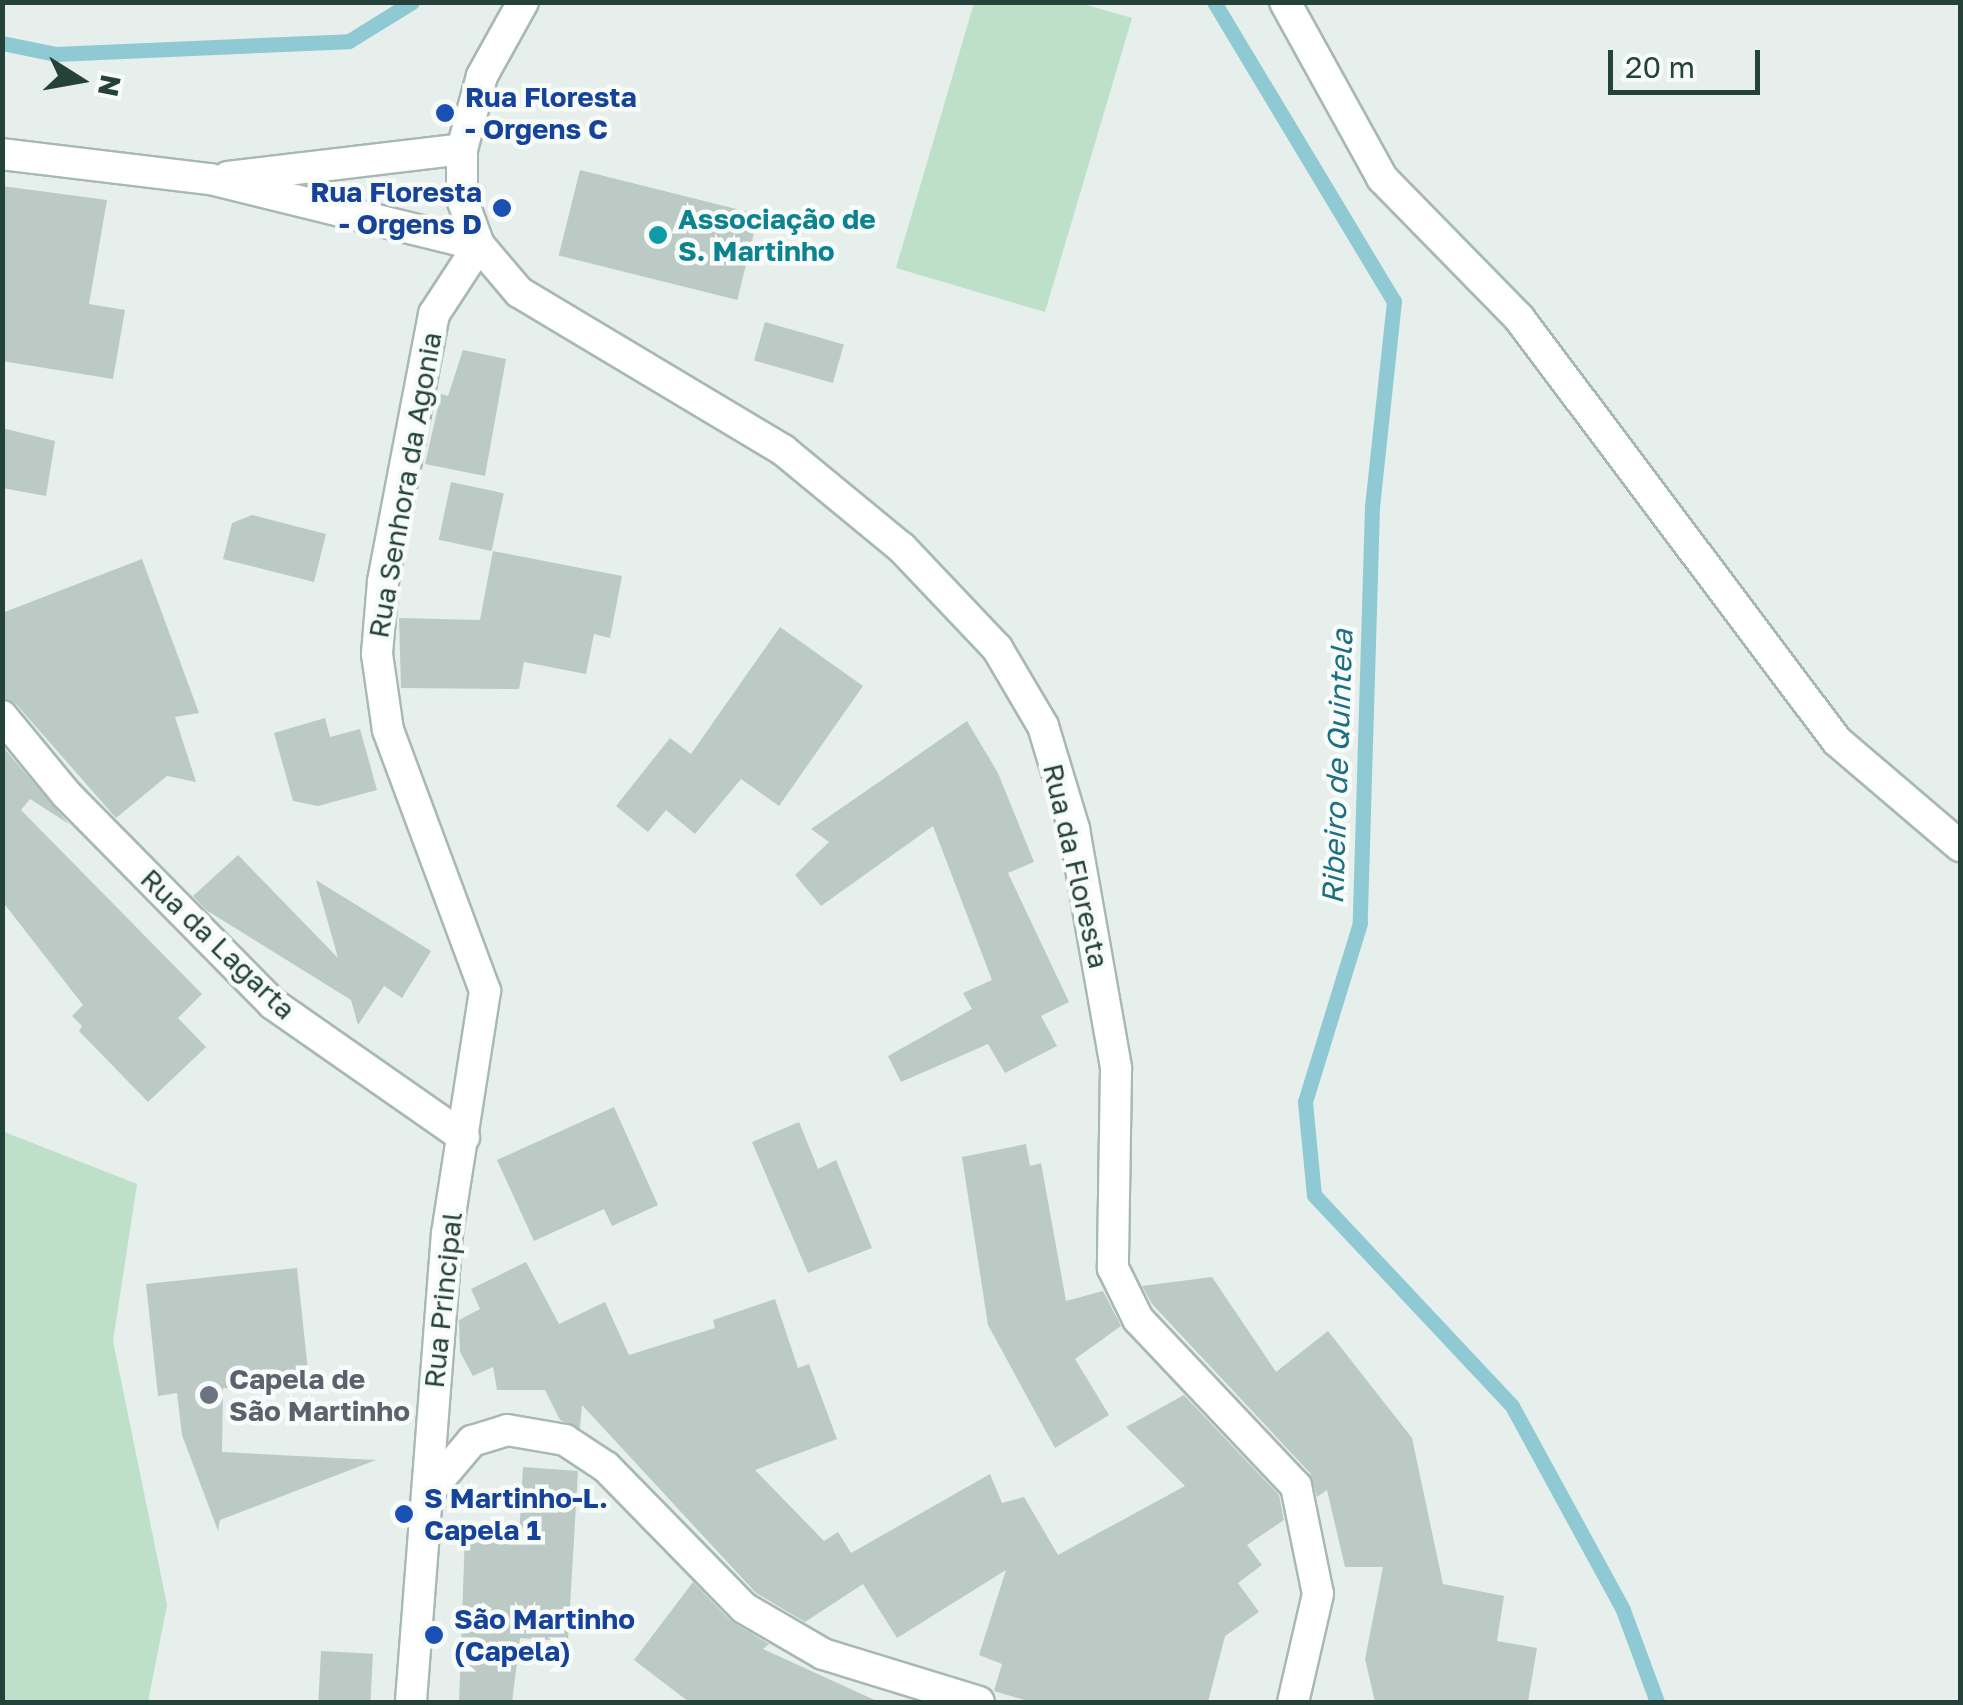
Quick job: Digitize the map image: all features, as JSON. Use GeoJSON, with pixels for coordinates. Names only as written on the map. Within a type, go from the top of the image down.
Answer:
{"type":"FeatureCollection","features":[{"type":"Feature","properties":{"kind":"street","name":"Rua da Floresta"},"geometry":{"type":"LineString","coordinates":[[523,2],[482,76],[462,149],[462,200],[480,245],[520,292],[783,450],[902,548],[996,648],[1044,726],[1074,830],[1116,1068],[1113,1268],[1138,1320],[1296,1486],[1318,1594],[1293,1702]]}},
{"type":"Feature","properties":{"kind":"street"},"geometry":{"type":"LineString","coordinates":[[1285,2],[1382,178],[1518,318],[1837,741],[1960,846]]}},
{"type":"Feature","properties":{"kind":"street"},"geometry":{"type":"LineString","coordinates":[[210,179],[462,149]]}},
{"type":"Feature","properties":{"kind":"street"},"geometry":{"type":"LineString","coordinates":[[2,154],[210,179],[480,245]]}},
{"type":"Feature","properties":{"kind":"street","name":"Rua Senhora da Agonia"},"geometry":{"type":"LineString","coordinates":[[464,1138],[485,992],[388,730],[377,654],[383,582],[434,314],[480,245]]}},
{"type":"Feature","properties":{"kind":"street","name":"Rua da Lagarta"},"geometry":{"type":"LineString","coordinates":[[2,716],[66,794],[274,1004],[464,1138]]}},
{"type":"Feature","properties":{"kind":"street","name":"Rua Principal"},"geometry":{"type":"LineString","coordinates":[[410,1702],[448,1233],[464,1138]]}},
{"type":"Feature","properties":{"kind":"street"},"geometry":{"type":"LineString","coordinates":[[426,1497],[472,1441],[507,1430],[565,1440],[606,1467],[744,1608],[824,1654],[979,1702]]}},
{"type":"Feature","properties":{"kind":"green space"},"geometry":{"type":"Polygon","coordinates":[[[974,3],[1080,3],[1132,18],[1045,312],[896,268],[974,3]]]}},
{"type":"Feature","properties":{"kind":"green space"},"geometry":{"type":"Polygon","coordinates":[[[2,1131],[137,1184],[113,1341],[167,1605],[148,1702],[3,1702],[2,1131]]]}},
{"type":"Feature","properties":{"kind":"building","name":"Associação de S. Martinho"},"geometry":{"type":"Polygon","coordinates":[[[580,170],[759,215],[737,300],[559,255],[580,170]]]}},
{"type":"Feature","properties":{"kind":"building"},"geometry":{"type":"Polygon","coordinates":[[[2,186],[107,200],[89,304],[125,310],[113,379],[2,361],[2,186]]]}},
{"type":"Feature","properties":{"kind":"building"},"geometry":{"type":"Polygon","coordinates":[[[765,322],[844,345],[833,383],[754,360],[765,322]]]}},
{"type":"Feature","properties":{"kind":"building"},"geometry":{"type":"Polygon","coordinates":[[[463,350],[506,359],[485,476],[425,464],[441,394],[448,396],[463,350]]]}},
{"type":"Feature","properties":{"kind":"building"},"geometry":{"type":"Polygon","coordinates":[[[2,428],[55,441],[46,496],[2,488],[2,428]]]}},
{"type":"Feature","properties":{"kind":"building"},"geometry":{"type":"Polygon","coordinates":[[[451,482],[504,493],[492,551],[439,540],[451,482]]]}},
{"type":"Feature","properties":{"kind":"building"},"geometry":{"type":"Polygon","coordinates":[[[252,515],[326,534],[314,582],[223,559],[232,523],[252,515]]]}},
{"type":"Feature","properties":{"kind":"building"},"geometry":{"type":"Polygon","coordinates":[[[493,551],[622,576],[610,638],[594,634],[586,674],[524,662],[519,689],[401,688],[399,618],[480,620],[493,551]]]}},
{"type":"Feature","properties":{"kind":"building"},"geometry":{"type":"Polygon","coordinates":[[[142,559],[199,713],[175,717],[196,782],[167,776],[116,818],[16,704],[2,698],[2,613],[142,559]]]}},
{"type":"Feature","properties":{"kind":"building"},"geometry":{"type":"Polygon","coordinates":[[[780,627],[863,686],[779,806],[741,779],[695,834],[666,810],[648,832],[616,806],[670,738],[691,754],[780,627]]]}},
{"type":"Feature","properties":{"kind":"building"},"geometry":{"type":"Polygon","coordinates":[[[325,718],[330,737],[360,729],[377,790],[318,806],[293,801],[274,733],[325,718]]]}},
{"type":"Feature","properties":{"kind":"building"},"geometry":{"type":"Polygon","coordinates":[[[967,721],[998,773],[1034,862],[1008,873],[1069,1002],[1041,1016],[1057,1046],[1005,1073],[988,1044],[901,1082],[888,1056],[972,1009],[963,993],[992,980],[933,826],[821,906],[795,875],[829,842],[811,829],[967,721]]]}},
{"type":"Feature","properties":{"kind":"building"},"geometry":{"type":"Polygon","coordinates":[[[2,746],[69,824],[30,799],[21,810],[202,994],[178,1018],[206,1047],[148,1102],[79,1031],[82,1026],[72,1016],[83,1005],[2,901],[2,746]]]}},
{"type":"Feature","properties":{"kind":"building"},"geometry":{"type":"Polygon","coordinates":[[[238,855],[338,958],[316,880],[431,951],[402,998],[384,986],[358,1025],[351,1000],[206,910],[193,896],[238,855]]]}},
{"type":"Feature","properties":{"kind":"building"},"geometry":{"type":"Polygon","coordinates":[[[614,1107],[658,1205],[612,1226],[604,1209],[534,1241],[497,1160],[614,1107]]]}},
{"type":"Feature","properties":{"kind":"building"},"geometry":{"type":"Polygon","coordinates":[[[799,1122],[818,1169],[836,1160],[872,1248],[808,1273],[752,1142],[799,1122]]]}},
{"type":"Feature","properties":{"kind":"building"},"geometry":{"type":"Polygon","coordinates":[[[1026,1144],[1030,1166],[1041,1163],[1066,1301],[1103,1291],[1121,1326],[1075,1359],[1109,1415],[1055,1448],[988,1325],[962,1157],[1026,1144]]]}},
{"type":"Feature","properties":{"kind":"building"},"geometry":{"type":"Polygon","coordinates":[[[526,1262],[559,1324],[605,1302],[629,1355],[715,1328],[713,1320],[775,1299],[798,1368],[809,1364],[837,1439],[755,1470],[824,1541],[838,1532],[851,1553],[990,1474],[1002,1503],[1024,1497],[1058,1555],[1185,1486],[1126,1427],[1184,1395],[1279,1495],[1284,1520],[1247,1545],[1262,1565],[1238,1583],[1259,1612],[1225,1636],[1208,1702],[1031,1702],[994,1691],[1002,1664],[979,1655],[1006,1570],[897,1638],[863,1584],[805,1622],[756,1593],[582,1405],[580,1428],[560,1420],[545,1390],[497,1390],[493,1367],[473,1376],[460,1352],[459,1320],[480,1309],[471,1289],[526,1262]]]}},
{"type":"Feature","properties":{"kind":"building","name":"Capela de São Martinho"},"geometry":{"type":"Polygon","coordinates":[[[297,1268],[310,1389],[223,1388],[222,1452],[376,1460],[220,1520],[218,1531],[182,1435],[177,1393],[158,1396],[146,1284],[297,1268]]]}},
{"type":"Feature","properties":{"kind":"building"},"geometry":{"type":"Polygon","coordinates":[[[1212,1277],[1276,1372],[1328,1331],[1412,1438],[1443,1584],[1504,1596],[1497,1641],[1537,1648],[1528,1702],[1375,1702],[1365,1659],[1383,1567],[1345,1567],[1327,1490],[1317,1497],[1310,1473],[1152,1304],[1142,1286],[1212,1277]]]}},
{"type":"Feature","properties":{"kind":"building"},"geometry":{"type":"Polygon","coordinates":[[[523,1467],[578,1471],[568,1641],[520,1638],[512,1702],[459,1702],[465,1533],[519,1536],[523,1467]]]}},
{"type":"Feature","properties":{"kind":"building"},"geometry":{"type":"Polygon","coordinates":[[[693,1582],[731,1621],[769,1644],[763,1649],[879,1702],[689,1702],[634,1660],[693,1582]]]}},
{"type":"Feature","properties":{"kind":"building"},"geometry":{"type":"Polygon","coordinates":[[[321,1651],[373,1654],[370,1702],[318,1702],[321,1651]]]}},
{"type":"Feature","properties":{"kind":"waterway","name":"Ribeiro de Quintela"},"geometry":{"type":"LineString","coordinates":[[2,43],[55,54],[349,41],[412,2]]}},
{"type":"Feature","properties":{"kind":"waterway","name":"Ribeiro de Quintela"},"geometry":{"type":"LineString","coordinates":[[1214,2],[1394,301],[1372,507],[1360,923],[1305,1102],[1314,1195],[1512,1406],[1623,1610],[1657,1702]]}},
{"type":"Feature","properties":{"kind":"place","name":"Rua Floresta - Orgens C"},"geometry":{"type":"Point","coordinates":[445,113]}},
{"type":"Feature","properties":{"kind":"place","name":"Rua Floresta - Orgens D"},"geometry":{"type":"Point","coordinates":[502,208]}},
{"type":"Feature","properties":{"kind":"place","name":"Associação de S. Martinho"},"geometry":{"type":"Point","coordinates":[658,235]}},
{"type":"Feature","properties":{"kind":"place","name":"Capela de São Martinho"},"geometry":{"type":"Point","coordinates":[209,1395]}},
{"type":"Feature","properties":{"kind":"place","name":"S Martinho-L. Capela 1"},"geometry":{"type":"Point","coordinates":[404,1514]}},
{"type":"Feature","properties":{"kind":"place","name":"São Martinho (Capela)"},"geometry":{"type":"Point","coordinates":[434,1635]}}]}
